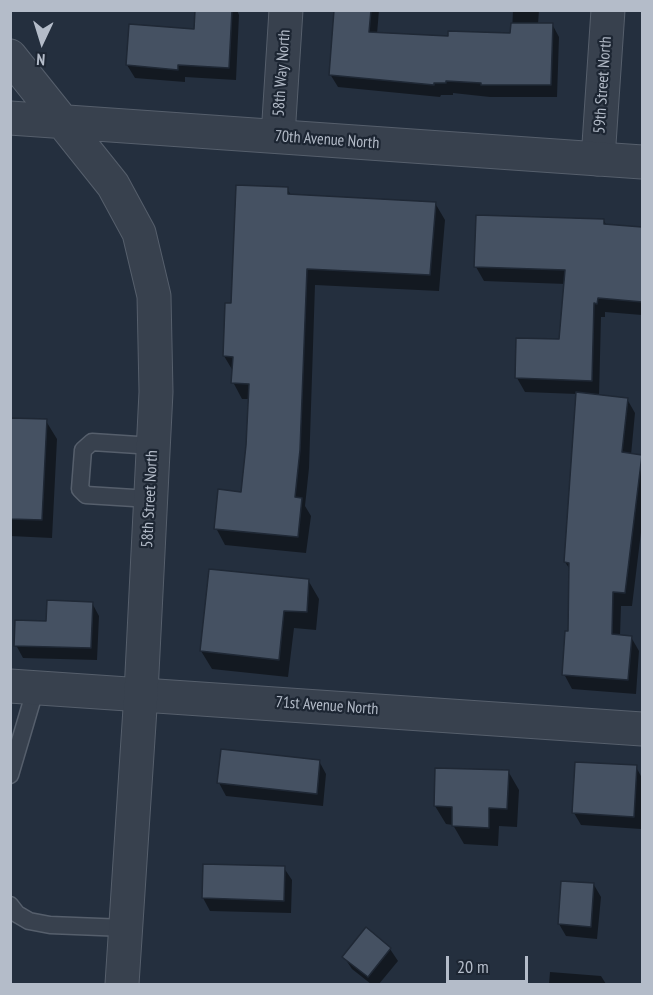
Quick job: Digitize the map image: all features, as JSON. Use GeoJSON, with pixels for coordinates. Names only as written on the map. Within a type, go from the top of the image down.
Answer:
{"type":"FeatureCollection","features":[{"type":"Feature","properties":{"kind":"street","name":"58th Way North"},"geometry":{"type":"LineString","coordinates":[[278,136],[286,10]]}},
{"type":"Feature","properties":{"kind":"street","name":"59th Street North"},"geometry":{"type":"LineString","coordinates":[[598,159],[608,10]]}},
{"type":"Feature","properties":{"kind":"street","name":"58th Street North"},"geometry":{"type":"LineString","coordinates":[[10,56],[113,185],[139,232],[154,296],[156,392],[141,693],[122,984]]}},
{"type":"Feature","properties":{"kind":"street","name":"70th Avenue North"},"geometry":{"type":"LineString","coordinates":[[10,118],[642,162]]}},
{"type":"Feature","properties":{"kind":"street","name":"71st Avenue North"},"geometry":{"type":"LineString","coordinates":[[23,686],[642,729]]}},
{"type":"Feature","properties":{"kind":"lane"},"geometry":{"type":"LineString","coordinates":[[150,499],[86,495],[80,489],[83,450],[92,442],[153,447]]}},
{"type":"Feature","properties":{"kind":"lane"},"geometry":{"type":"LineString","coordinates":[[10,775],[23,686]]}},
{"type":"Feature","properties":{"kind":"lane"},"geometry":{"type":"LineString","coordinates":[[10,905],[17,914],[29,921],[50,925],[125,928]]}},
{"type":"Feature","properties":{"kind":"building"},"geometry":{"type":"Polygon","coordinates":[[[195,10],[232,10],[229,68],[178,65],[178,70],[126,65],[129,24],[194,29],[195,10]]]}},
{"type":"Feature","properties":{"kind":"building"},"geometry":{"type":"Polygon","coordinates":[[[334,10],[371,10],[369,32],[448,36],[448,31],[510,33],[511,23],[553,23],[551,85],[481,85],[481,83],[446,81],[446,83],[434,83],[434,85],[329,75],[334,10]]]}},
{"type":"Feature","properties":{"kind":"building"},"geometry":{"type":"Polygon","coordinates":[[[236,185],[288,187],[288,194],[436,202],[430,275],[307,269],[300,450],[295,497],[302,498],[298,537],[214,529],[218,489],[241,492],[246,445],[249,384],[231,383],[233,357],[223,356],[225,303],[231,303],[236,185]]]}},
{"type":"Feature","properties":{"kind":"building"},"geometry":{"type":"Polygon","coordinates":[[[476,215],[604,219],[604,224],[642,227],[642,302],[598,298],[597,304],[594,303],[592,381],[515,378],[516,338],[559,339],[565,270],[474,267],[476,215]]]}},
{"type":"Feature","properties":{"kind":"building"},"geometry":{"type":"Polygon","coordinates":[[[576,392],[628,398],[622,452],[642,455],[625,593],[613,592],[612,634],[632,636],[628,680],[562,675],[565,631],[568,631],[569,563],[564,562],[576,392]]]}},
{"type":"Feature","properties":{"kind":"building"},"geometry":{"type":"Polygon","coordinates":[[[10,418],[47,419],[42,520],[10,519],[10,418]]]}},
{"type":"Feature","properties":{"kind":"building"},"geometry":{"type":"Polygon","coordinates":[[[209,569],[309,579],[307,612],[284,611],[279,660],[200,651],[209,569]]]}},
{"type":"Feature","properties":{"kind":"building"},"geometry":{"type":"Polygon","coordinates":[[[47,600],[93,602],[91,648],[14,646],[15,620],[46,621],[47,600]]]}},
{"type":"Feature","properties":{"kind":"building"},"geometry":{"type":"Polygon","coordinates":[[[221,749],[320,760],[317,794],[217,783],[221,749]]]}},
{"type":"Feature","properties":{"kind":"building"},"geometry":{"type":"Polygon","coordinates":[[[575,762],[637,765],[634,817],[572,813],[575,762]]]}},
{"type":"Feature","properties":{"kind":"building"},"geometry":{"type":"Polygon","coordinates":[[[435,768],[509,770],[507,809],[489,808],[489,828],[452,826],[452,807],[434,806],[435,768]]]}},
{"type":"Feature","properties":{"kind":"building"},"geometry":{"type":"Polygon","coordinates":[[[203,864],[285,866],[284,901],[202,898],[203,864]]]}},
{"type":"Feature","properties":{"kind":"building"},"geometry":{"type":"Polygon","coordinates":[[[561,881],[594,883],[591,927],[558,924],[561,881]]]}},
{"type":"Feature","properties":{"kind":"building"},"geometry":{"type":"Polygon","coordinates":[[[366,927],[391,948],[368,977],[342,957],[366,927]]]}}]}
